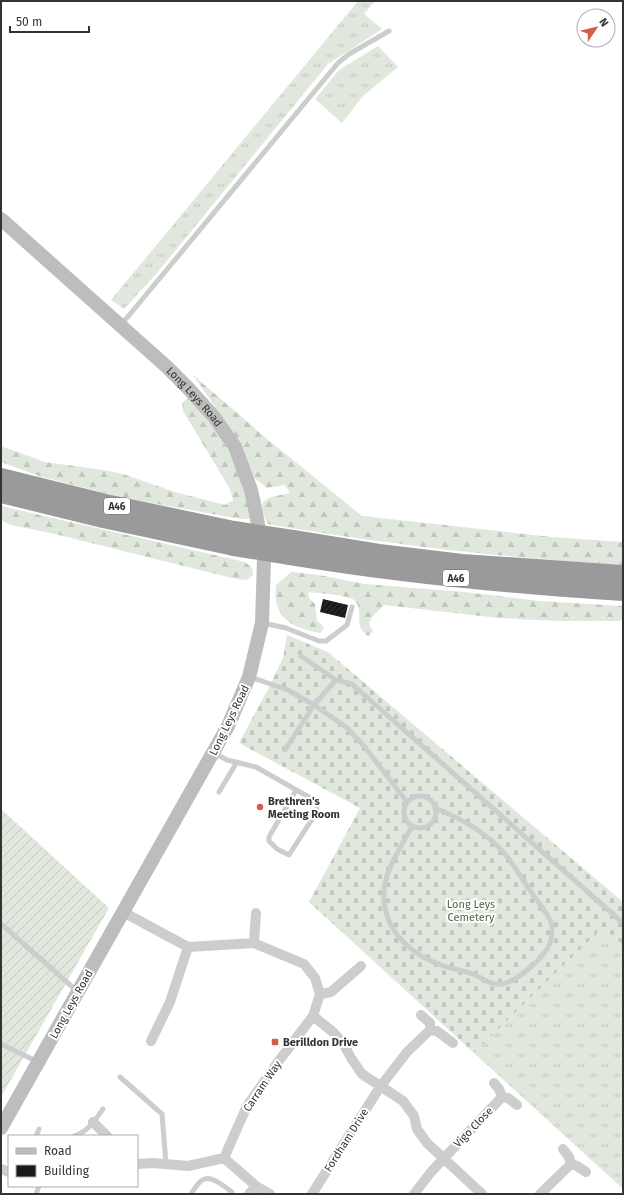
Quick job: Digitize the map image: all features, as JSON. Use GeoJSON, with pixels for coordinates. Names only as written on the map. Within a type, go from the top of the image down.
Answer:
{"type":"FeatureCollection","features":[{"type":"Feature","properties":{"kind":"highway","name":"A46"},"geometry":{"type":"LineString","coordinates":[[1,477],[234,538]]}},
{"type":"Feature","properties":{"kind":"highway","name":"A46"},"geometry":{"type":"LineString","coordinates":[[1,494],[103,519],[292,548],[396,572],[548,588],[623,592]]}},
{"type":"Feature","properties":{"kind":"highway","name":"A46"},"geometry":{"type":"LineString","coordinates":[[292,548],[379,553],[462,563],[623,574]]}},
{"type":"Feature","properties":{"kind":"street","name":"Long Leys Road"},"geometry":{"type":"LineString","coordinates":[[1,219],[188,388],[214,417],[235,448],[252,495],[264,559],[262,623],[250,677],[228,726],[1,1128]]}},
{"type":"Feature","properties":{"kind":"street"},"geometry":{"type":"LineString","coordinates":[[123,912],[188,947],[254,943],[304,964],[315,978],[320,994],[331,992],[361,966]]}},
{"type":"Feature","properties":{"kind":"street"},"geometry":{"type":"LineString","coordinates":[[254,943],[256,913]]}},
{"type":"Feature","properties":{"kind":"street"},"geometry":{"type":"LineString","coordinates":[[151,1041],[170,1002],[188,947]]}},
{"type":"Feature","properties":{"kind":"street","name":"Carram Way"},"geometry":{"type":"LineString","coordinates":[[224,1158],[247,1106],[313,1016],[320,994]]}},
{"type":"Feature","properties":{"kind":"street"},"geometry":{"type":"LineString","coordinates":[[421,1014],[430,1023],[430,1030],[437,1030],[453,1043]]}},
{"type":"Feature","properties":{"kind":"street"},"geometry":{"type":"LineString","coordinates":[[313,1016],[333,1032],[343,1043],[362,1074],[403,1102],[414,1116],[417,1129],[427,1143],[482,1194]]}},
{"type":"Feature","properties":{"kind":"street","name":"Fordham Drive"},"geometry":{"type":"LineString","coordinates":[[312,1194],[380,1087],[407,1052],[430,1030]]}},
{"type":"Feature","properties":{"kind":"street"},"geometry":{"type":"LineString","coordinates":[[494,1083],[499,1088],[502,1096],[517,1105]]}},
{"type":"Feature","properties":{"kind":"street","name":"Vigo Close"},"geometry":{"type":"LineString","coordinates":[[414,1194],[431,1172],[502,1096]]}},
{"type":"Feature","properties":{"kind":"street"},"geometry":{"type":"LineString","coordinates":[[93,1122],[106,1135]]}},
{"type":"Feature","properties":{"kind":"street"},"geometry":{"type":"LineString","coordinates":[[564,1149],[571,1164]]}},
{"type":"Feature","properties":{"kind":"street"},"geometry":{"type":"LineString","coordinates":[[138,1164],[188,1166],[224,1158],[252,1190],[270,1194]]}},
{"type":"Feature","properties":{"kind":"street"},"geometry":{"type":"LineString","coordinates":[[571,1164],[586,1172]]}},
{"type":"Feature","properties":{"kind":"street"},"geometry":{"type":"LineString","coordinates":[[540,1194],[571,1164]]}},
{"type":"Feature","properties":{"kind":"lane"},"geometry":{"type":"LineString","coordinates":[[121,326],[338,63],[349,54],[389,31]]}},
{"type":"Feature","properties":{"kind":"lane"},"geometry":{"type":"LineString","coordinates":[[262,623],[286,628],[319,641],[326,641],[347,625],[352,607]]}},
{"type":"Feature","properties":{"kind":"lane"},"geometry":{"type":"LineString","coordinates":[[301,656],[336,680],[352,684],[623,923]]}},
{"type":"Feature","properties":{"kind":"lane"},"geometry":{"type":"LineString","coordinates":[[250,677],[288,690],[314,705],[346,727],[364,746],[407,802]]}},
{"type":"Feature","properties":{"kind":"lane"},"geometry":{"type":"LineString","coordinates":[[285,750],[314,705],[336,680]]}},
{"type":"Feature","properties":{"kind":"lane"},"geometry":{"type":"LineString","coordinates":[[213,753],[227,760],[256,766],[314,800],[317,804],[317,809],[290,855],[277,849],[269,841],[269,837],[296,790]]}},
{"type":"Feature","properties":{"kind":"lane"},"geometry":{"type":"LineString","coordinates":[[219,792],[237,762]]}},
{"type":"Feature","properties":{"kind":"lane"},"geometry":{"type":"LineString","coordinates":[[422,796],[431,801],[434,808],[435,816],[428,825],[419,828],[412,826],[407,821],[404,812],[407,802],[411,799],[422,796]]}},
{"type":"Feature","properties":{"kind":"lane"},"geometry":{"type":"LineString","coordinates":[[412,826],[392,864],[386,881],[384,900],[388,918],[395,934],[410,948],[423,957],[441,966],[474,974],[486,981],[499,985],[510,982],[523,973],[546,951],[551,940],[552,924],[505,854],[489,838],[446,812],[434,808]]}},
{"type":"Feature","properties":{"kind":"lane"},"geometry":{"type":"LineString","coordinates":[[1,924],[78,992]]}},
{"type":"Feature","properties":{"kind":"lane"},"geometry":{"type":"LineString","coordinates":[[1,1044],[38,1062]]}},
{"type":"Feature","properties":{"kind":"lane"},"geometry":{"type":"LineString","coordinates":[[120,1077],[162,1114],[166,1164]]}},
{"type":"Feature","properties":{"kind":"lane"},"geometry":{"type":"LineString","coordinates":[[76,1135],[83,1132],[103,1109]]}},
{"type":"Feature","properties":{"kind":"lane"},"geometry":{"type":"LineString","coordinates":[[36,1135],[39,1129]]}},
{"type":"Feature","properties":{"kind":"lane"},"geometry":{"type":"LineString","coordinates":[[191,1194],[201,1180],[206,1179],[213,1180],[232,1192]]}},
{"type":"Feature","properties":{"kind":"green space"},"geometry":{"type":"Polygon","coordinates":[[[358,1],[375,1],[364,14],[382,29],[328,64],[157,273],[124,309],[111,300],[358,1]]]}},
{"type":"Feature","properties":{"kind":"green space"},"geometry":{"type":"Polygon","coordinates":[[[378,46],[398,67],[363,96],[342,123],[315,99],[339,70],[378,46]]]}},
{"type":"Feature","properties":{"kind":"green space"},"geometry":{"type":"Polygon","coordinates":[[[193,375],[266,438],[362,516],[552,537],[623,542],[623,565],[489,554],[400,544],[267,524],[262,509],[263,502],[271,497],[290,493],[285,485],[267,488],[252,476],[218,411],[193,375]]]}},
{"type":"Feature","properties":{"kind":"green space"},"geometry":{"type":"Polygon","coordinates":[[[188,398],[204,416],[224,443],[238,470],[252,516],[249,519],[240,519],[124,498],[39,476],[1,462],[1,446],[45,462],[123,474],[175,492],[225,505],[233,500],[230,489],[183,411],[182,403],[188,398]]]}},
{"type":"Feature","properties":{"kind":"green space"},"geometry":{"type":"Polygon","coordinates":[[[1,506],[245,562],[252,568],[253,575],[247,580],[236,579],[55,534],[11,525],[1,520],[1,506]]]}},
{"type":"Feature","properties":{"kind":"green space"},"geometry":{"type":"Polygon","coordinates":[[[291,572],[319,575],[365,584],[465,592],[540,601],[623,606],[623,619],[619,621],[557,621],[499,618],[384,605],[371,618],[369,624],[373,631],[368,636],[360,627],[359,609],[354,600],[340,596],[308,592],[309,598],[315,604],[317,621],[324,627],[321,633],[293,625],[286,620],[277,606],[276,585],[291,572]]]}},
{"type":"Feature","properties":{"kind":"green space","name":"Long Leys Cemetery"},"geometry":{"type":"Polygon","coordinates":[[[287,635],[328,652],[623,902],[623,945],[603,927],[474,1053],[309,902],[360,808],[239,743],[283,658],[287,635]]]}},
{"type":"Feature","properties":{"kind":"green space"},"geometry":{"type":"Polygon","coordinates":[[[1,809],[109,908],[1,1097],[1,809]]]}},
{"type":"Feature","properties":{"kind":"green space"},"geometry":{"type":"Polygon","coordinates":[[[603,927],[623,945],[623,1189],[474,1053],[603,927]]]}},
{"type":"Feature","properties":{"kind":"building"},"geometry":{"type":"Polygon","coordinates":[[[323,599],[348,605],[345,618],[320,612],[323,599]]]}},
{"type":"Feature","properties":{"kind":"place","name":"Brethren's Meeting Room"},"geometry":{"type":"Point","coordinates":[260,807]}},
{"type":"Feature","properties":{"kind":"place","name":"Berilldon Drive"},"geometry":{"type":"Point","coordinates":[275,1042]}}]}
